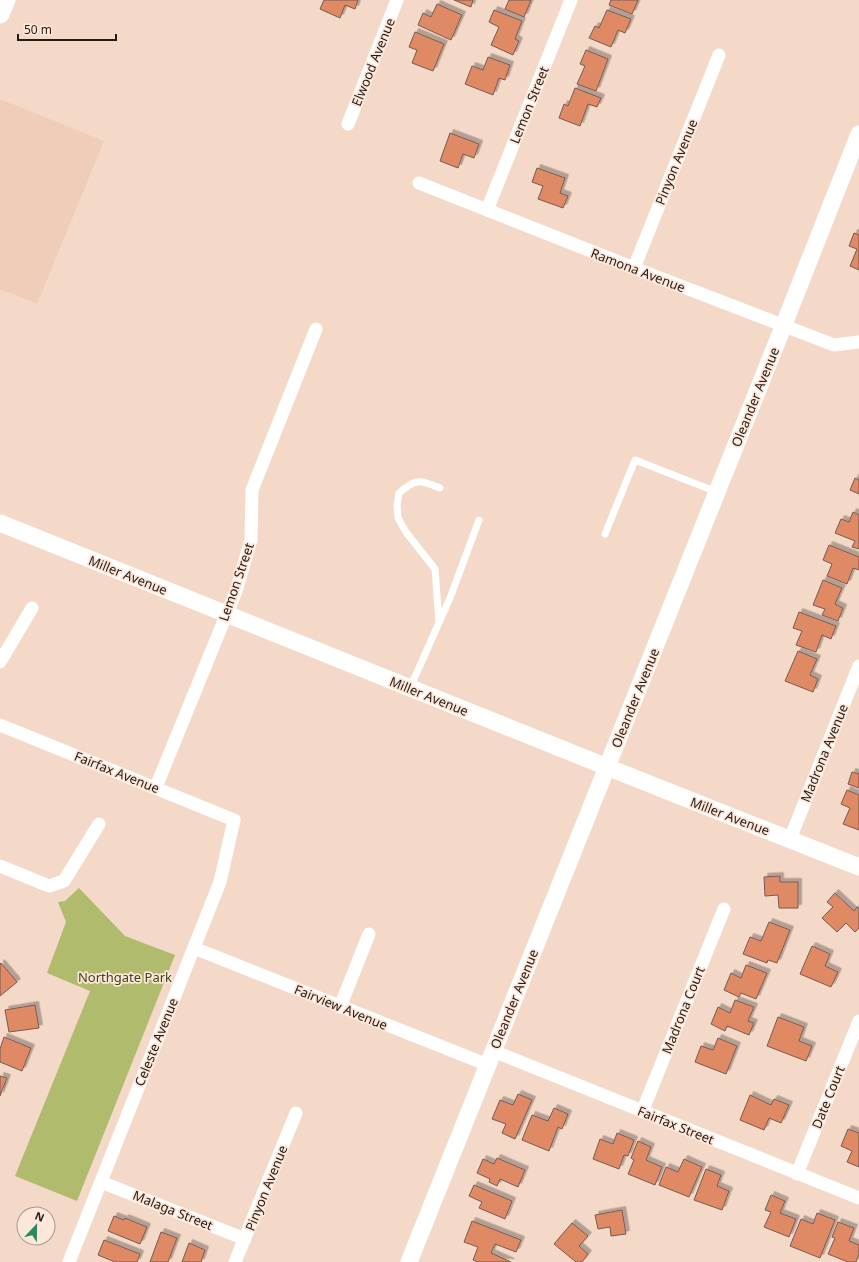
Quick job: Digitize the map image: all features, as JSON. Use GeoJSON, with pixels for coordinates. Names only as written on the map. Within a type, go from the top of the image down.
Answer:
{"type":"FeatureCollection","features":[{"type":"Feature","properties":{"kind":"main road"},"geometry":{"type":"LineString","coordinates":[[0,14],[6,0]]}},
{"type":"Feature","properties":{"kind":"street","name":"Elwood Avenue"},"geometry":{"type":"LineString","coordinates":[[348,124],[397,0]]}},
{"type":"Feature","properties":{"kind":"street","name":"Lemon Street"},"geometry":{"type":"LineString","coordinates":[[488,210],[571,0]]}},
{"type":"Feature","properties":{"kind":"street","name":"Pinyon Avenue"},"geometry":{"type":"LineString","coordinates":[[634,268],[719,55]]}},
{"type":"Feature","properties":{"kind":"street","name":"Oleander Avenue"},"geometry":{"type":"LineString","coordinates":[[409,1262],[859,134]]}},
{"type":"Feature","properties":{"kind":"street","name":"Ramona Avenue"},"geometry":{"type":"LineString","coordinates":[[419,183],[783,327],[834,345],[859,342]]}},
{"type":"Feature","properties":{"kind":"street","name":"Lemon Street"},"geometry":{"type":"LineString","coordinates":[[156,787],[236,591],[251,540],[252,490],[316,329]]}},
{"type":"Feature","properties":{"kind":"street","name":"Miller Avenue"},"geometry":{"type":"LineString","coordinates":[[0,522],[226,615],[859,867]]}},
{"type":"Feature","properties":{"kind":"street"},"geometry":{"type":"LineString","coordinates":[[0,662],[32,608]]}},
{"type":"Feature","properties":{"kind":"street","name":"Madrona Avenue"},"geometry":{"type":"LineString","coordinates":[[790,839],[859,666]]}},
{"type":"Feature","properties":{"kind":"street","name":"Fairfax Avenue"},"geometry":{"type":"LineString","coordinates":[[0,725],[156,787],[234,820]]}},
{"type":"Feature","properties":{"kind":"street","name":"Celeste Avenue"},"geometry":{"type":"LineString","coordinates":[[69,1262],[220,882],[234,820]]}},
{"type":"Feature","properties":{"kind":"street"},"geometry":{"type":"LineString","coordinates":[[0,866],[49,886],[64,881],[99,824]]}},
{"type":"Feature","properties":{"kind":"street","name":"Madrona Court"},"geometry":{"type":"LineString","coordinates":[[642,1112],[724,909]]}},
{"type":"Feature","properties":{"kind":"street"},"geometry":{"type":"LineString","coordinates":[[340,1007],[369,934]]}},
{"type":"Feature","properties":{"kind":"street","name":"Fairview Avenue"},"geometry":{"type":"LineString","coordinates":[[194,948],[340,1007],[491,1058]]}},
{"type":"Feature","properties":{"kind":"street","name":"Date Court"},"geometry":{"type":"LineString","coordinates":[[797,1174],[859,1021]]}},
{"type":"Feature","properties":{"kind":"street","name":"Fairfax Street"},"geometry":{"type":"LineString","coordinates":[[491,1058],[642,1112],[859,1198]]}},
{"type":"Feature","properties":{"kind":"street","name":"Pinyon Avenue"},"geometry":{"type":"LineString","coordinates":[[235,1262],[296,1114]]}},
{"type":"Feature","properties":{"kind":"street","name":"Malaga Street"},"geometry":{"type":"LineString","coordinates":[[100,1182],[244,1239]]}},
{"type":"Feature","properties":{"kind":"lane"},"geometry":{"type":"LineString","coordinates":[[605,534],[635,460],[717,492]]}},
{"type":"Feature","properties":{"kind":"lane"},"geometry":{"type":"LineString","coordinates":[[439,622],[435,569],[406,532],[398,518],[397,505],[398,493],[408,484],[416,481],[440,488]]}},
{"type":"Feature","properties":{"kind":"lane"},"geometry":{"type":"LineString","coordinates":[[410,688],[439,622],[479,520]]}},
{"type":"Feature","properties":{"kind":"shaded area"},"geometry":{"type":"Polygon","coordinates":[[[0,99],[104,141],[37,304],[0,289],[0,99]]]}},
{"type":"Feature","properties":{"kind":"green space","name":"Northgate Park"},"geometry":{"type":"Polygon","coordinates":[[[79,888],[125,936],[175,955],[77,1201],[15,1176],[90,991],[47,973],[66,922],[58,902],[65,901],[79,888]]]}},
{"type":"Feature","properties":{"kind":"building"},"geometry":{"type":"Polygon","coordinates":[[[324,0],[358,0],[355,9],[345,5],[340,18],[320,9],[324,0]]]}},
{"type":"Feature","properties":{"kind":"building"},"geometry":{"type":"Polygon","coordinates":[[[454,0],[473,0],[471,7],[454,0]]]}},
{"type":"Feature","properties":{"kind":"building"},"geometry":{"type":"Polygon","coordinates":[[[509,0],[531,0],[524,17],[505,9],[509,0]]]}},
{"type":"Feature","properties":{"kind":"building"},"geometry":{"type":"Polygon","coordinates":[[[611,0],[638,0],[632,14],[609,5],[611,0]]]}},
{"type":"Feature","properties":{"kind":"building"},"geometry":{"type":"Polygon","coordinates":[[[437,4],[462,15],[451,40],[418,25],[423,13],[431,17],[437,4]]]}},
{"type":"Feature","properties":{"kind":"building"},"geometry":{"type":"Polygon","coordinates":[[[494,10],[522,21],[515,39],[519,41],[513,55],[491,45],[499,27],[489,22],[494,10]]]}},
{"type":"Feature","properties":{"kind":"building"},"geometry":{"type":"Polygon","coordinates":[[[607,10],[631,19],[625,33],[618,30],[611,47],[589,38],[595,26],[599,28],[607,10]]]}},
{"type":"Feature","properties":{"kind":"building"},"geometry":{"type":"Polygon","coordinates":[[[415,32],[444,44],[433,71],[412,63],[417,50],[409,47],[415,32]]]}},
{"type":"Feature","properties":{"kind":"building"},"geometry":{"type":"Polygon","coordinates":[[[586,50],[608,59],[596,91],[577,84],[585,66],[580,64],[586,50]]]}},
{"type":"Feature","properties":{"kind":"building"},"geometry":{"type":"Polygon","coordinates":[[[488,57],[510,65],[505,80],[499,78],[493,95],[465,84],[472,66],[483,70],[488,57]]]}},
{"type":"Feature","properties":{"kind":"building"},"geometry":{"type":"Polygon","coordinates":[[[575,88],[601,98],[597,107],[588,104],[580,126],[559,118],[564,104],[568,106],[575,88]]]}},
{"type":"Feature","properties":{"kind":"building"},"geometry":{"type":"Polygon","coordinates":[[[450,133],[479,144],[474,158],[463,154],[458,168],[440,161],[450,133]]]}},
{"type":"Feature","properties":{"kind":"building"},"geometry":{"type":"Polygon","coordinates":[[[537,168],[565,178],[560,193],[568,196],[563,208],[538,199],[543,186],[532,182],[537,168]]]}},
{"type":"Feature","properties":{"kind":"building"},"geometry":{"type":"Polygon","coordinates":[[[854,233],[859,235],[859,270],[850,266],[857,249],[849,246],[854,233]]]}},
{"type":"Feature","properties":{"kind":"building"},"geometry":{"type":"Polygon","coordinates":[[[855,478],[859,480],[859,494],[850,490],[855,478]]]}},
{"type":"Feature","properties":{"kind":"building"},"geometry":{"type":"Polygon","coordinates":[[[853,512],[859,515],[859,549],[852,547],[855,541],[835,533],[841,519],[849,522],[853,512]]]}},
{"type":"Feature","properties":{"kind":"building"},"geometry":{"type":"Polygon","coordinates":[[[829,545],[859,557],[859,570],[853,568],[847,584],[827,576],[832,564],[823,560],[829,545]]]}},
{"type":"Feature","properties":{"kind":"building"},"geometry":{"type":"Polygon","coordinates":[[[823,580],[842,588],[835,604],[843,608],[838,621],[822,615],[825,609],[813,605],[823,580]]]}},
{"type":"Feature","properties":{"kind":"building"},"geometry":{"type":"Polygon","coordinates":[[[799,612],[836,626],[831,639],[822,635],[816,652],[796,645],[802,631],[793,628],[799,612]]]}},
{"type":"Feature","properties":{"kind":"building"},"geometry":{"type":"Polygon","coordinates":[[[798,651],[817,659],[810,675],[818,679],[813,692],[785,681],[798,651]]]}},
{"type":"Feature","properties":{"kind":"building"},"geometry":{"type":"Polygon","coordinates":[[[852,772],[859,774],[859,788],[848,784],[852,772]]]}},
{"type":"Feature","properties":{"kind":"building"},"geometry":{"type":"Polygon","coordinates":[[[847,790],[859,795],[859,830],[843,824],[850,808],[841,804],[847,790]]]}},
{"type":"Feature","properties":{"kind":"building"},"geometry":{"type":"Polygon","coordinates":[[[780,876],[780,882],[798,882],[798,908],[779,908],[778,895],[765,896],[764,877],[780,876]]]}},
{"type":"Feature","properties":{"kind":"building"},"geometry":{"type":"Polygon","coordinates":[[[835,893],[854,911],[857,907],[859,909],[859,928],[855,932],[846,923],[837,932],[822,918],[833,907],[827,902],[835,893]]]}},
{"type":"Feature","properties":{"kind":"building"},"geometry":{"type":"Polygon","coordinates":[[[769,922],[790,930],[777,963],[768,960],[767,963],[743,954],[750,937],[761,941],[769,922]]]}},
{"type":"Feature","properties":{"kind":"building"},"geometry":{"type":"Polygon","coordinates":[[[812,946],[830,954],[825,966],[838,972],[831,987],[800,974],[812,946]]]}},
{"type":"Feature","properties":{"kind":"building"},"geometry":{"type":"Polygon","coordinates":[[[1,963],[17,982],[0,996],[0,964],[1,963]]]}},
{"type":"Feature","properties":{"kind":"building"},"geometry":{"type":"Polygon","coordinates":[[[746,965],[767,973],[756,999],[741,993],[739,997],[724,990],[731,973],[741,978],[746,965]]]}},
{"type":"Feature","properties":{"kind":"building"},"geometry":{"type":"Polygon","coordinates":[[[735,1000],[754,1007],[748,1021],[754,1023],[749,1035],[727,1026],[725,1031],[711,1024],[718,1007],[730,1013],[735,1000]]]}},
{"type":"Feature","properties":{"kind":"building"},"geometry":{"type":"Polygon","coordinates":[[[35,1005],[39,1028],[9,1032],[5,1010],[35,1005]]]}},
{"type":"Feature","properties":{"kind":"building"},"geometry":{"type":"Polygon","coordinates":[[[778,1017],[804,1027],[799,1041],[812,1046],[806,1061],[767,1046],[778,1017]]]}},
{"type":"Feature","properties":{"kind":"building"},"geometry":{"type":"Polygon","coordinates":[[[4,1037],[31,1048],[22,1071],[0,1062],[0,1049],[4,1037]]]}},
{"type":"Feature","properties":{"kind":"building"},"geometry":{"type":"Polygon","coordinates":[[[718,1038],[737,1046],[726,1074],[695,1062],[701,1046],[713,1050],[718,1038]]]}},
{"type":"Feature","properties":{"kind":"building"},"geometry":{"type":"Polygon","coordinates":[[[0,1076],[7,1078],[0,1096],[0,1076]]]}},
{"type":"Feature","properties":{"kind":"building"},"geometry":{"type":"Polygon","coordinates":[[[518,1094],[532,1100],[515,1139],[502,1133],[506,1124],[492,1119],[500,1100],[513,1105],[518,1094]]]}},
{"type":"Feature","properties":{"kind":"building"},"geometry":{"type":"Polygon","coordinates":[[[750,1095],[771,1105],[774,1099],[789,1105],[781,1123],[769,1118],[764,1130],[740,1120],[750,1095]]]}},
{"type":"Feature","properties":{"kind":"building"},"geometry":{"type":"Polygon","coordinates":[[[554,1108],[568,1114],[562,1129],[558,1127],[549,1151],[522,1140],[532,1115],[548,1121],[554,1108]]]}},
{"type":"Feature","properties":{"kind":"building"},"geometry":{"type":"Polygon","coordinates":[[[848,1129],[859,1133],[859,1167],[847,1162],[852,1151],[841,1146],[848,1129]]]}},
{"type":"Feature","properties":{"kind":"building"},"geometry":{"type":"Polygon","coordinates":[[[617,1133],[634,1140],[628,1156],[624,1155],[619,1169],[593,1159],[600,1139],[613,1144],[617,1133]]]}},
{"type":"Feature","properties":{"kind":"building"},"geometry":{"type":"Polygon","coordinates":[[[638,1141],[651,1147],[646,1160],[662,1167],[655,1185],[628,1174],[634,1160],[631,1158],[638,1141]]]}},
{"type":"Feature","properties":{"kind":"building"},"geometry":{"type":"Polygon","coordinates":[[[497,1158],[525,1170],[518,1187],[500,1179],[497,1186],[489,1182],[490,1179],[477,1173],[483,1159],[494,1164],[497,1158]]]}},
{"type":"Feature","properties":{"kind":"building"},"geometry":{"type":"Polygon","coordinates":[[[684,1159],[702,1167],[689,1197],[659,1185],[666,1167],[678,1172],[684,1159]]]}},
{"type":"Feature","properties":{"kind":"building"},"geometry":{"type":"Polygon","coordinates":[[[706,1169],[721,1175],[717,1186],[729,1191],[722,1210],[694,1200],[706,1169]]]}},
{"type":"Feature","properties":{"kind":"building"},"geometry":{"type":"Polygon","coordinates":[[[474,1185],[512,1201],[505,1219],[479,1208],[482,1202],[469,1196],[474,1185]]]}},
{"type":"Feature","properties":{"kind":"building"},"geometry":{"type":"Polygon","coordinates":[[[771,1195],[785,1201],[780,1213],[796,1219],[789,1237],[764,1227],[771,1212],[765,1210],[771,1195]]]}},
{"type":"Feature","properties":{"kind":"building"},"geometry":{"type":"Polygon","coordinates":[[[622,1210],[626,1234],[611,1236],[610,1227],[598,1229],[595,1215],[622,1210]]]}},
{"type":"Feature","properties":{"kind":"building"},"geometry":{"type":"Polygon","coordinates":[[[817,1213],[835,1220],[820,1258],[790,1246],[801,1219],[813,1224],[817,1213]]]}},
{"type":"Feature","properties":{"kind":"building"},"geometry":{"type":"Polygon","coordinates":[[[114,1216],[124,1220],[125,1218],[147,1227],[140,1244],[108,1231],[114,1216]]]}},
{"type":"Feature","properties":{"kind":"building"},"geometry":{"type":"Polygon","coordinates":[[[472,1221],[521,1240],[516,1252],[495,1244],[491,1253],[511,1262],[478,1262],[473,1260],[478,1247],[464,1242],[472,1221]]]}},
{"type":"Feature","properties":{"kind":"building"},"geometry":{"type":"Polygon","coordinates":[[[838,1222],[854,1228],[849,1241],[859,1245],[859,1254],[856,1262],[848,1262],[828,1254],[835,1238],[832,1237],[838,1222]]]}},
{"type":"Feature","properties":{"kind":"building"},"geometry":{"type":"Polygon","coordinates":[[[572,1223],[588,1236],[579,1246],[588,1254],[582,1262],[576,1262],[554,1244],[572,1223]]]}},
{"type":"Feature","properties":{"kind":"building"},"geometry":{"type":"Polygon","coordinates":[[[161,1232],[177,1238],[168,1262],[150,1262],[161,1232]]]}},
{"type":"Feature","properties":{"kind":"building"},"geometry":{"type":"Polygon","coordinates":[[[104,1240],[140,1254],[137,1262],[115,1262],[98,1255],[104,1240]]]}},
{"type":"Feature","properties":{"kind":"building"},"geometry":{"type":"Polygon","coordinates":[[[189,1243],[205,1250],[201,1262],[182,1262],[189,1243]]]}}]}
